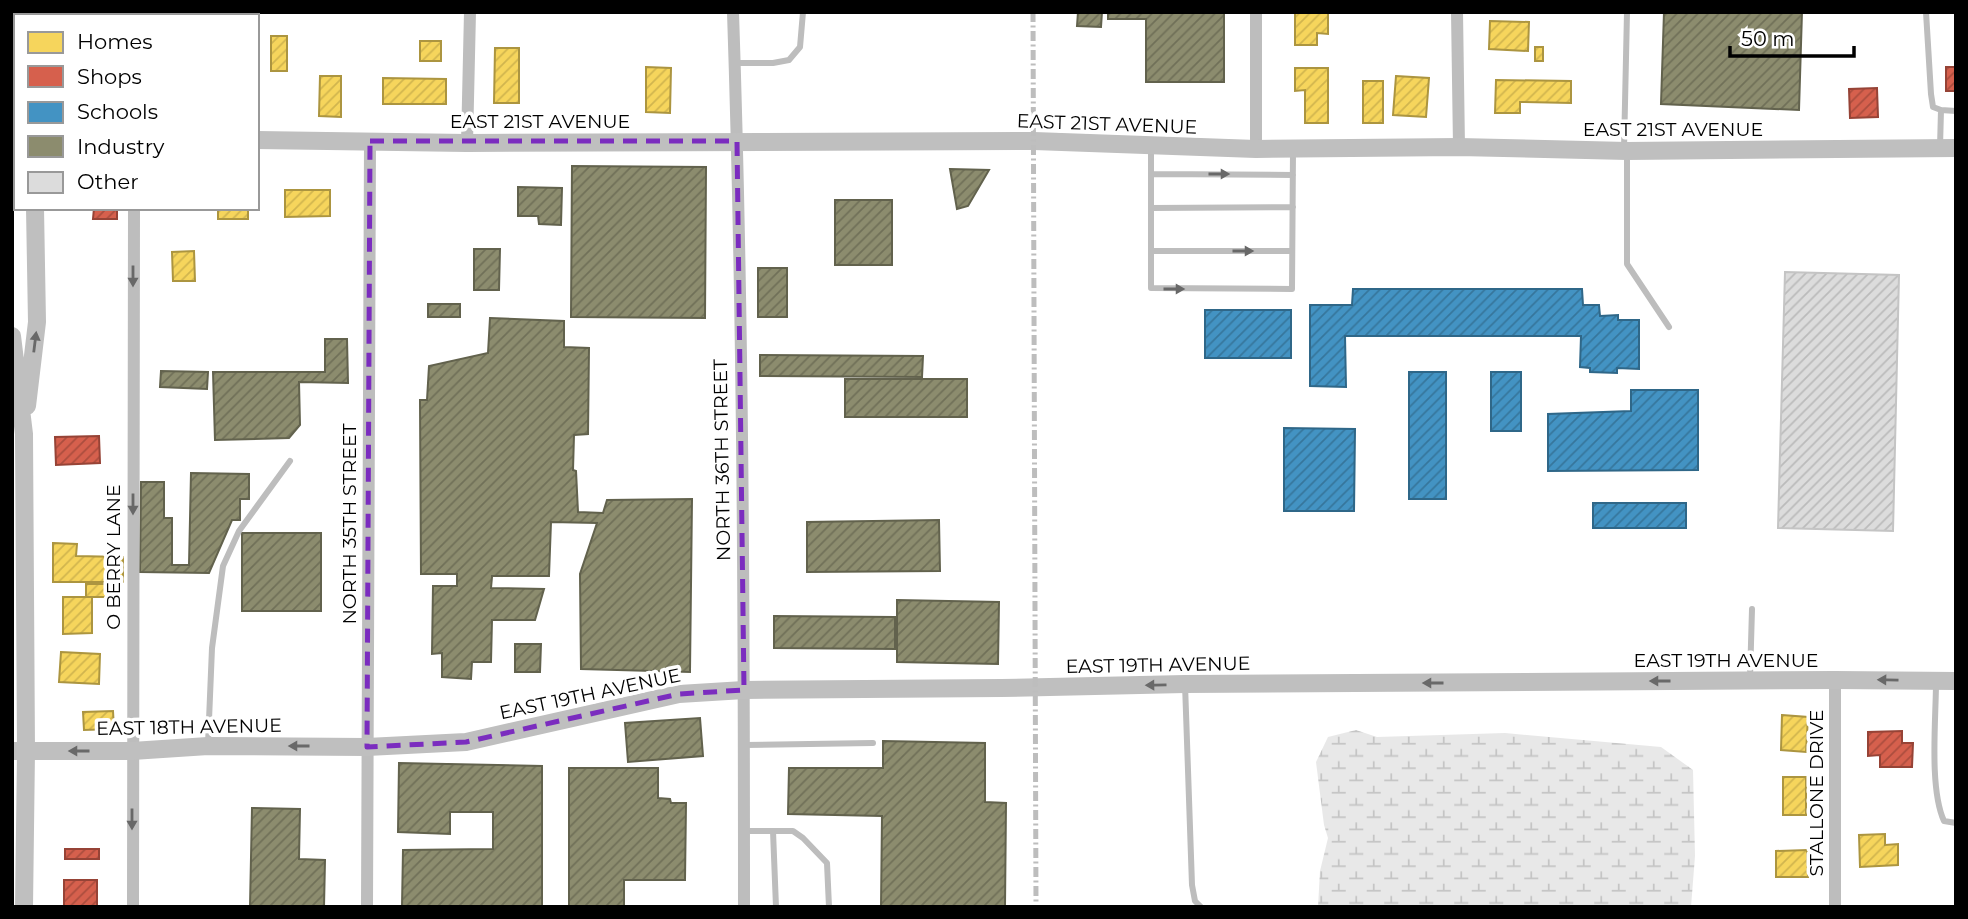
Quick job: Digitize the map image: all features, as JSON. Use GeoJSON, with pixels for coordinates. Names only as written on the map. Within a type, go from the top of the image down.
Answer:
{"type":"FeatureCollection","features":[{"type":"Feature","properties":{"kind":"street"},"geometry":{"type":"LineString","coordinates":[[467,143],[470,12]]}},
{"type":"Feature","properties":{"kind":"street","name":"NORTH 36TH STREET"},"geometry":{"type":"LineString","coordinates":[[733,12],[744,690],[744,907]]}},
{"type":"Feature","properties":{"kind":"street"},"geometry":{"type":"LineString","coordinates":[[1256,12],[1256,149]]}},
{"type":"Feature","properties":{"kind":"street"},"geometry":{"type":"LineString","coordinates":[[1457,12],[1458,147]]}},
{"type":"Feature","properties":{"kind":"street","name":"EAST 21ST AVENUE"},"geometry":{"type":"LineString","coordinates":[[259,140],[467,143],[1034,141],[1256,149],[1948,147]]}},
{"type":"Feature","properties":{"kind":"street","name":"NORTH 35TH STREET"},"geometry":{"type":"LineString","coordinates":[[367,907],[370,141]]}},
{"type":"Feature","properties":{"kind":"street"},"geometry":{"type":"LineString","coordinates":[[24,907],[19,751],[18,560],[24,434],[37,321],[35,210]]}},
{"type":"Feature","properties":{"kind":"street","name":"O BERRY LANE"},"geometry":{"type":"LineString","coordinates":[[133,907],[134,210]]}},
{"type":"Feature","properties":{"kind":"street"},"geometry":{"type":"LineString","coordinates":[[12,336],[24,434]]}},
{"type":"Feature","properties":{"kind":"street","name":"STALLONE DRIVE"},"geometry":{"type":"LineString","coordinates":[[1835,680],[1835,907]]}},
{"type":"Feature","properties":{"kind":"street","name":"EAST 19TH AVENUE"},"geometry":{"type":"LineString","coordinates":[[367,747],[466,742],[679,694],[744,690],[1185,684],[1948,680]]}},
{"type":"Feature","properties":{"kind":"street","name":"EAST 18TH AVENUE"},"geometry":{"type":"LineString","coordinates":[[19,751],[132,751],[208,746],[367,747]]}},
{"type":"Feature","properties":{"kind":"lane"},"geometry":{"type":"LineString","coordinates":[[735,63],[773,63],[789,60],[800,47],[803,12]]}},
{"type":"Feature","properties":{"kind":"lane"},"geometry":{"type":"LineString","coordinates":[[1627,12],[1626,264],[1669,327]]}},
{"type":"Feature","properties":{"kind":"lane"},"geometry":{"type":"LineString","coordinates":[[1926,12],[1933,107],[1956,111]]}},
{"type":"Feature","properties":{"kind":"lane"},"geometry":{"type":"LineString","coordinates":[[1941,110],[1948,147]]}},
{"type":"Feature","properties":{"kind":"lane"},"geometry":{"type":"LineString","coordinates":[[1152,146],[1151,288],[1292,289],[1293,149]]}},
{"type":"Feature","properties":{"kind":"lane"},"geometry":{"type":"LineString","coordinates":[[1151,174],[1293,175]]}},
{"type":"Feature","properties":{"kind":"lane"},"geometry":{"type":"LineString","coordinates":[[1151,208],[1293,207]]}},
{"type":"Feature","properties":{"kind":"lane"},"geometry":{"type":"LineString","coordinates":[[1151,251],[1292,251]]}},
{"type":"Feature","properties":{"kind":"lane"},"geometry":{"type":"LineString","coordinates":[[208,746],[212,648],[223,566],[239,531],[290,461]]}},
{"type":"Feature","properties":{"kind":"lane"},"geometry":{"type":"LineString","coordinates":[[1750,680],[1752,609]]}},
{"type":"Feature","properties":{"kind":"lane"},"geometry":{"type":"LineString","coordinates":[[1948,680],[1935,755],[1940,810],[1944,821],[1956,823]]}},
{"type":"Feature","properties":{"kind":"lane"},"geometry":{"type":"LineString","coordinates":[[1185,684],[1192,885],[1195,901],[1201,907]]}},
{"type":"Feature","properties":{"kind":"lane"},"geometry":{"type":"LineString","coordinates":[[744,745],[873,743]]}},
{"type":"Feature","properties":{"kind":"lane"},"geometry":{"type":"LineString","coordinates":[[744,831],[793,831],[803,838],[827,863],[829,907]]}},
{"type":"Feature","properties":{"kind":"lane"},"geometry":{"type":"LineString","coordinates":[[773,831],[776,907]]}},
{"type":"Feature","properties":{"kind":"highlighted area"},"geometry":{"type":"Polygon","coordinates":[[[370,141],[737,141],[744,690],[679,694],[466,742],[367,747],[370,141]]]}},
{"type":"Feature","properties":{"kind":"green space"},"geometry":{"type":"Polygon","coordinates":[[[1356,730],[1377,737],[1505,733],[1661,747],[1693,770],[1695,856],[1691,907],[1318,907],[1320,871],[1328,838],[1316,762],[1328,737],[1356,730]]]}},
{"type":"Feature","properties":{"kind":"building: Homes"},"geometry":{"type":"Polygon","coordinates":[[[1295,12],[1328,12],[1328,34],[1317,33],[1317,45],[1295,45],[1295,12]]]}},
{"type":"Feature","properties":{"kind":"building: Homes"},"geometry":{"type":"Polygon","coordinates":[[[1490,21],[1529,22],[1528,51],[1489,49],[1490,21]]]}},
{"type":"Feature","properties":{"kind":"building: Homes"},"geometry":{"type":"Polygon","coordinates":[[[271,36],[287,36],[287,71],[271,71],[271,36]]]}},
{"type":"Feature","properties":{"kind":"building: Homes"},"geometry":{"type":"Polygon","coordinates":[[[420,41],[441,41],[441,61],[420,61],[420,41]]]}},
{"type":"Feature","properties":{"kind":"building: Homes"},"geometry":{"type":"Polygon","coordinates":[[[1535,47],[1543,47],[1543,61],[1535,61],[1535,47]]]}},
{"type":"Feature","properties":{"kind":"building: Homes"},"geometry":{"type":"Polygon","coordinates":[[[495,48],[519,48],[519,103],[494,103],[495,48]]]}},
{"type":"Feature","properties":{"kind":"building: Homes"},"geometry":{"type":"Polygon","coordinates":[[[646,67],[671,68],[670,113],[646,112],[646,67]]]}},
{"type":"Feature","properties":{"kind":"building: Homes"},"geometry":{"type":"Polygon","coordinates":[[[1295,68],[1328,68],[1328,123],[1305,123],[1305,90],[1295,91],[1295,68]]]}},
{"type":"Feature","properties":{"kind":"building: Homes"},"geometry":{"type":"Polygon","coordinates":[[[320,76],[341,76],[341,117],[319,116],[320,76]]]}},
{"type":"Feature","properties":{"kind":"building: Homes"},"geometry":{"type":"Polygon","coordinates":[[[1396,76],[1429,78],[1426,117],[1393,115],[1396,76]]]}},
{"type":"Feature","properties":{"kind":"building: Homes"},"geometry":{"type":"Polygon","coordinates":[[[383,78],[446,79],[446,104],[383,104],[383,78]]]}},
{"type":"Feature","properties":{"kind":"building: Homes"},"geometry":{"type":"Polygon","coordinates":[[[1496,80],[1571,81],[1571,103],[1520,102],[1520,113],[1495,113],[1496,80]]]}},
{"type":"Feature","properties":{"kind":"building: Homes"},"geometry":{"type":"Polygon","coordinates":[[[1363,81],[1383,81],[1383,123],[1363,123],[1363,81]]]}},
{"type":"Feature","properties":{"kind":"building: Homes"},"geometry":{"type":"Polygon","coordinates":[[[285,190],[330,190],[330,216],[285,217],[285,190]]]}},
{"type":"Feature","properties":{"kind":"building: Homes"},"geometry":{"type":"Polygon","coordinates":[[[218,210],[248,210],[248,219],[218,219],[218,210]]]}},
{"type":"Feature","properties":{"kind":"building: Homes"},"geometry":{"type":"Polygon","coordinates":[[[194,251],[195,281],[173,281],[172,252],[194,251]]]}},
{"type":"Feature","properties":{"kind":"building: Homes"},"geometry":{"type":"Polygon","coordinates":[[[53,543],[77,544],[76,556],[123,557],[123,582],[53,582],[53,543]]]}},
{"type":"Feature","properties":{"kind":"building: Homes"},"geometry":{"type":"Polygon","coordinates":[[[86,584],[111,584],[111,597],[86,597],[86,584]]]}},
{"type":"Feature","properties":{"kind":"building: Homes"},"geometry":{"type":"Polygon","coordinates":[[[63,597],[92,597],[92,633],[63,634],[63,597]]]}},
{"type":"Feature","properties":{"kind":"building: Homes"},"geometry":{"type":"Polygon","coordinates":[[[61,652],[100,654],[99,684],[59,682],[61,652]]]}},
{"type":"Feature","properties":{"kind":"building: Homes"},"geometry":{"type":"Polygon","coordinates":[[[113,711],[114,729],[84,730],[83,712],[113,711]]]}},
{"type":"Feature","properties":{"kind":"building: Homes"},"geometry":{"type":"Polygon","coordinates":[[[1782,715],[1808,717],[1806,752],[1781,750],[1782,715]]]}},
{"type":"Feature","properties":{"kind":"building: Homes"},"geometry":{"type":"Polygon","coordinates":[[[1783,777],[1806,777],[1806,815],[1783,815],[1783,777]]]}},
{"type":"Feature","properties":{"kind":"building: Homes"},"geometry":{"type":"Polygon","coordinates":[[[1885,834],[1885,845],[1898,844],[1898,865],[1860,867],[1859,835],[1885,834]]]}},
{"type":"Feature","properties":{"kind":"building: Homes"},"geometry":{"type":"Polygon","coordinates":[[[1807,850],[1808,877],[1776,877],[1776,851],[1807,850]]]}},
{"type":"Feature","properties":{"kind":"building: Shops"},"geometry":{"type":"Polygon","coordinates":[[[100,12],[123,12],[123,14],[100,12]]]}},
{"type":"Feature","properties":{"kind":"building: Shops"},"geometry":{"type":"Polygon","coordinates":[[[1946,67],[1956,67],[1956,91],[1946,91],[1946,67]]]}},
{"type":"Feature","properties":{"kind":"building: Shops"},"geometry":{"type":"Polygon","coordinates":[[[1877,88],[1878,117],[1850,118],[1849,89],[1877,88]]]}},
{"type":"Feature","properties":{"kind":"building: Shops"},"geometry":{"type":"Polygon","coordinates":[[[94,210],[117,210],[117,219],[93,219],[94,210]]]}},
{"type":"Feature","properties":{"kind":"building: Shops"},"geometry":{"type":"Polygon","coordinates":[[[99,436],[100,463],[56,465],[55,437],[99,436]]]}},
{"type":"Feature","properties":{"kind":"building: Shops"},"geometry":{"type":"Polygon","coordinates":[[[1902,731],[1902,743],[1913,743],[1912,767],[1880,767],[1880,755],[1868,756],[1868,732],[1902,731]]]}},
{"type":"Feature","properties":{"kind":"building: Shops"},"geometry":{"type":"Polygon","coordinates":[[[65,849],[99,849],[99,859],[65,859],[65,849]]]}},
{"type":"Feature","properties":{"kind":"building: Shops"},"geometry":{"type":"Polygon","coordinates":[[[64,880],[97,880],[97,907],[64,907],[64,880]]]}},
{"type":"Feature","properties":{"kind":"building: Schools"},"geometry":{"type":"Polygon","coordinates":[[[1353,289],[1582,289],[1583,305],[1599,305],[1600,316],[1618,315],[1618,320],[1639,320],[1639,369],[1617,368],[1617,373],[1590,372],[1590,368],[1580,367],[1581,336],[1345,336],[1346,387],[1310,386],[1310,305],[1352,305],[1353,289]]]}},
{"type":"Feature","properties":{"kind":"building: Schools"},"geometry":{"type":"Polygon","coordinates":[[[1205,310],[1291,310],[1291,358],[1205,358],[1205,310]]]}},
{"type":"Feature","properties":{"kind":"building: Schools"},"geometry":{"type":"Polygon","coordinates":[[[1409,372],[1446,372],[1446,499],[1409,499],[1409,372]]]}},
{"type":"Feature","properties":{"kind":"building: Schools"},"geometry":{"type":"Polygon","coordinates":[[[1491,372],[1521,372],[1521,431],[1491,431],[1491,372]]]}},
{"type":"Feature","properties":{"kind":"building: Schools"},"geometry":{"type":"Polygon","coordinates":[[[1631,390],[1698,390],[1698,470],[1548,471],[1548,414],[1631,411],[1631,390]]]}},
{"type":"Feature","properties":{"kind":"building: Schools"},"geometry":{"type":"Polygon","coordinates":[[[1284,428],[1355,429],[1354,511],[1284,511],[1284,428]]]}},
{"type":"Feature","properties":{"kind":"building: Schools"},"geometry":{"type":"Polygon","coordinates":[[[1593,503],[1686,503],[1686,528],[1593,528],[1593,503]]]}},
{"type":"Feature","properties":{"kind":"building: Industry"},"geometry":{"type":"Polygon","coordinates":[[[1078,12],[1102,12],[1101,27],[1077,26],[1078,12]]]}},
{"type":"Feature","properties":{"kind":"building: Industry"},"geometry":{"type":"Polygon","coordinates":[[[1108,12],[1224,12],[1224,82],[1146,82],[1146,19],[1108,19],[1108,12]]]}},
{"type":"Feature","properties":{"kind":"building: Industry"},"geometry":{"type":"Polygon","coordinates":[[[1664,12],[1802,12],[1799,110],[1661,104],[1664,12]]]}},
{"type":"Feature","properties":{"kind":"building: Industry"},"geometry":{"type":"Polygon","coordinates":[[[572,166],[706,167],[705,318],[571,317],[572,166]]]}},
{"type":"Feature","properties":{"kind":"building: Industry"},"geometry":{"type":"Polygon","coordinates":[[[950,169],[989,170],[968,206],[957,209],[950,169]]]}},
{"type":"Feature","properties":{"kind":"building: Industry"},"geometry":{"type":"Polygon","coordinates":[[[518,187],[562,188],[561,225],[539,224],[538,216],[518,216],[518,187]]]}},
{"type":"Feature","properties":{"kind":"building: Industry"},"geometry":{"type":"Polygon","coordinates":[[[835,200],[892,200],[892,265],[835,265],[835,200]]]}},
{"type":"Feature","properties":{"kind":"building: Industry"},"geometry":{"type":"Polygon","coordinates":[[[474,249],[500,249],[499,290],[474,290],[474,249]]]}},
{"type":"Feature","properties":{"kind":"building: Industry"},"geometry":{"type":"Polygon","coordinates":[[[758,268],[787,268],[787,317],[758,317],[758,268]]]}},
{"type":"Feature","properties":{"kind":"building: Industry"},"geometry":{"type":"Polygon","coordinates":[[[428,304],[460,304],[460,317],[428,317],[428,304]]]}},
{"type":"Feature","properties":{"kind":"building: Industry"},"geometry":{"type":"Polygon","coordinates":[[[490,318],[564,321],[564,347],[589,348],[588,434],[574,435],[573,470],[576,471],[578,512],[603,513],[607,500],[692,499],[690,672],[581,669],[580,574],[597,523],[551,522],[549,576],[492,576],[491,588],[544,589],[535,620],[492,620],[491,662],[472,662],[471,679],[442,677],[442,653],[432,654],[433,586],[457,586],[457,574],[421,574],[420,400],[427,400],[429,366],[488,353],[490,318]]]}},
{"type":"Feature","properties":{"kind":"building: Industry"},"geometry":{"type":"Polygon","coordinates":[[[325,339],[347,339],[348,383],[299,382],[300,425],[289,438],[215,440],[213,372],[325,372],[325,339]]]}},
{"type":"Feature","properties":{"kind":"building: Industry"},"geometry":{"type":"Polygon","coordinates":[[[760,355],[923,356],[922,377],[760,376],[760,355]]]}},
{"type":"Feature","properties":{"kind":"building: Industry"},"geometry":{"type":"Polygon","coordinates":[[[161,371],[208,372],[207,389],[160,387],[161,371]]]}},
{"type":"Feature","properties":{"kind":"building: Industry"},"geometry":{"type":"Polygon","coordinates":[[[845,379],[967,379],[967,417],[845,417],[845,379]]]}},
{"type":"Feature","properties":{"kind":"building: Industry"},"geometry":{"type":"Polygon","coordinates":[[[191,473],[249,474],[249,499],[240,499],[240,520],[232,520],[209,573],[140,572],[141,482],[164,482],[164,518],[172,518],[172,565],[189,565],[191,473]]]}},
{"type":"Feature","properties":{"kind":"building: Industry"},"geometry":{"type":"Polygon","coordinates":[[[939,520],[940,571],[807,572],[807,522],[939,520]]]}},
{"type":"Feature","properties":{"kind":"building: Industry"},"geometry":{"type":"Polygon","coordinates":[[[242,533],[321,533],[321,611],[242,611],[242,533]]]}},
{"type":"Feature","properties":{"kind":"building: Industry"},"geometry":{"type":"Polygon","coordinates":[[[897,600],[999,602],[998,664],[897,662],[897,600]]]}},
{"type":"Feature","properties":{"kind":"building: Industry"},"geometry":{"type":"Polygon","coordinates":[[[774,616],[895,617],[895,649],[774,648],[774,616]]]}},
{"type":"Feature","properties":{"kind":"building: Industry"},"geometry":{"type":"Polygon","coordinates":[[[515,644],[541,644],[540,672],[515,672],[515,644]]]}},
{"type":"Feature","properties":{"kind":"building: Industry"},"geometry":{"type":"Polygon","coordinates":[[[700,718],[703,756],[628,762],[625,723],[700,718]]]}},
{"type":"Feature","properties":{"kind":"building: Industry"},"geometry":{"type":"Polygon","coordinates":[[[883,741],[985,743],[985,802],[1006,803],[1005,907],[881,907],[882,816],[788,814],[789,768],[883,768],[883,741]]]}},
{"type":"Feature","properties":{"kind":"building: Industry"},"geometry":{"type":"Polygon","coordinates":[[[399,763],[542,766],[542,907],[402,907],[403,850],[493,849],[493,812],[450,812],[450,834],[398,832],[399,763]]]}},
{"type":"Feature","properties":{"kind":"building: Industry"},"geometry":{"type":"Polygon","coordinates":[[[569,768],[658,768],[658,798],[670,799],[671,803],[686,803],[685,880],[624,880],[624,907],[569,907],[569,768]]]}},
{"type":"Feature","properties":{"kind":"building: Industry"},"geometry":{"type":"Polygon","coordinates":[[[252,808],[300,809],[299,859],[325,860],[324,907],[250,907],[252,808]]]}},
{"type":"Feature","properties":{"kind":"building: Other"},"geometry":{"type":"Polygon","coordinates":[[[1785,272],[1899,275],[1893,531],[1778,528],[1785,272]]]}},
{"type":"Feature","properties":{"kind":"railway"},"geometry":{"type":"LineString","coordinates":[[1033,12],[1036,907]]}}]}
